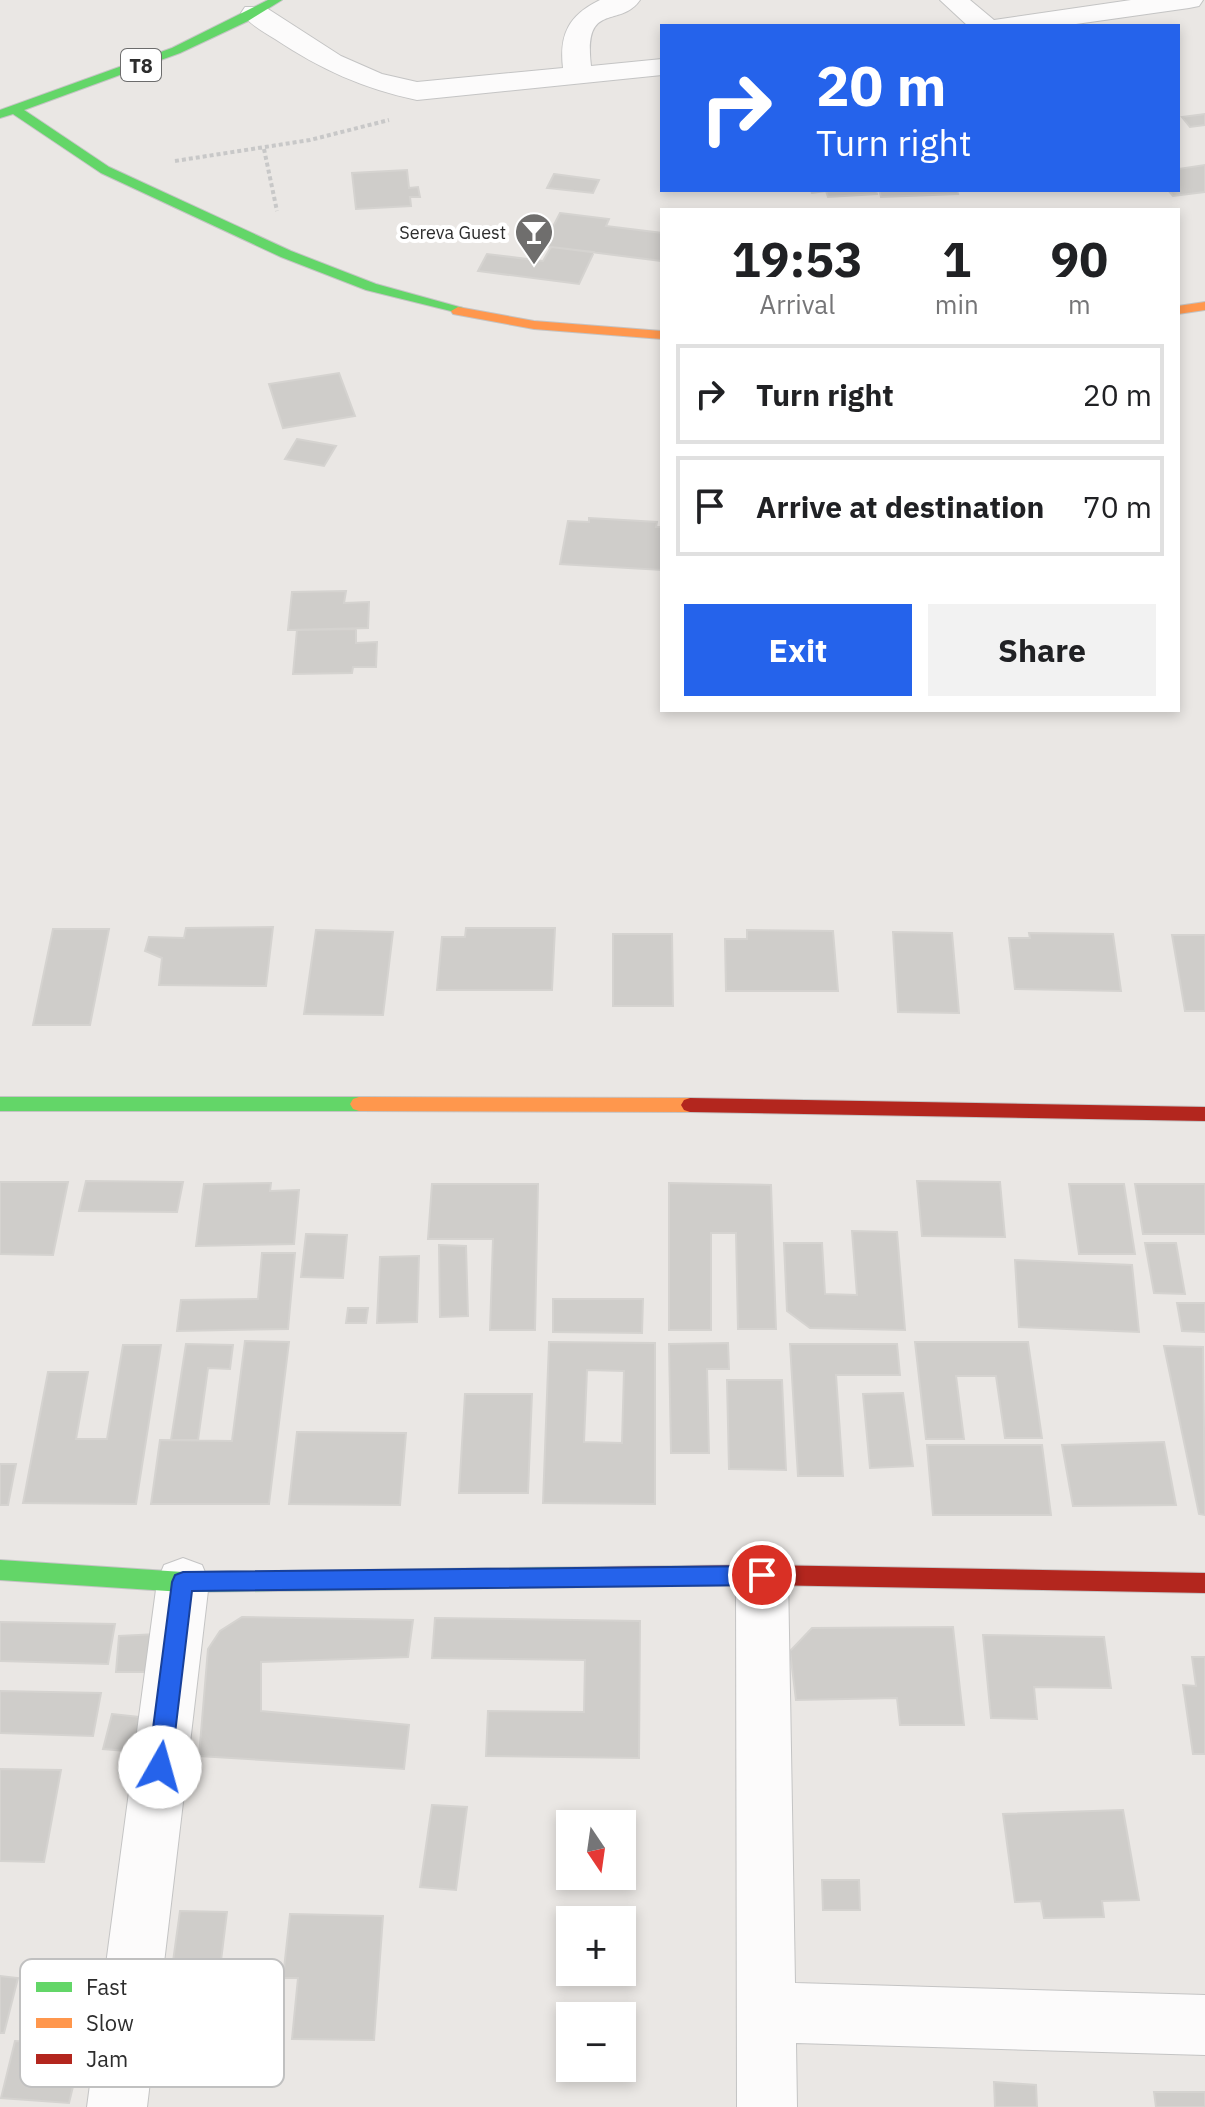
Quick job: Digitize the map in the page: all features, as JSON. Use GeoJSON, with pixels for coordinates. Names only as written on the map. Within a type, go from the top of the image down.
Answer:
{"type":"FeatureCollection","features":[{"type":"Feature","properties":{"kind":"main road","name":"T8"},"geometry":{"type":"LineString","coordinates":[[9,113],[124,73],[265,7]]}},
{"type":"Feature","properties":{"kind":"main road"},"geometry":{"type":"LineString","coordinates":[[9,113],[105,170],[286,254],[371,287],[485,318],[571,330],[660,335]]}},
{"type":"Feature","properties":{"kind":"main road"},"geometry":{"type":"LineString","coordinates":[[1180,310],[1205,306]]}},
{"type":"Feature","properties":{"kind":"main road"},"geometry":{"type":"LineString","coordinates":[[0,1104],[652,1104],[1205,1114]]}},
{"type":"Feature","properties":{"kind":"main road"},"geometry":{"type":"LineString","coordinates":[[0,1570],[183,1582],[762,1575],[1205,1583]]}},
{"type":"Feature","properties":{"kind":"street"},"geometry":{"type":"LineString","coordinates":[[578,77],[574,45],[575,32],[581,21],[626,0]]}},
{"type":"Feature","properties":{"kind":"street"},"geometry":{"type":"LineString","coordinates":[[954,0],[983,24]]}},
{"type":"Feature","properties":{"kind":"street"},"geometry":{"type":"LineString","coordinates":[[1017,24],[1189,0]]}},
{"type":"Feature","properties":{"kind":"street"},"geometry":{"type":"LineString","coordinates":[[265,7],[350,73],[388,86],[417,91],[660,67]]}},
{"type":"Feature","properties":{"kind":"street"},"geometry":{"type":"LineString","coordinates":[[762,1575],[767,2107]]}},
{"type":"Feature","properties":{"kind":"street"},"geometry":{"type":"LineString","coordinates":[[136,1959],[183,1582]]}},
{"type":"Feature","properties":{"kind":"street"},"geometry":{"type":"LineString","coordinates":[[765,2012],[1205,2025]]}},
{"type":"Feature","properties":{"kind":"street"},"geometry":{"type":"LineString","coordinates":[[117,2107],[120,2087]]}},
{"type":"Feature","properties":{"kind":"path"},"geometry":{"type":"LineString","coordinates":[[105,170],[264,149],[354,131],[396,118],[447,90]]}},
{"type":"Feature","properties":{"kind":"path"},"geometry":{"type":"LineString","coordinates":[[264,149],[286,254]]}},
{"type":"Feature","properties":{"kind":"building"},"geometry":{"type":"Polygon","coordinates":[[[1205,114],[1205,125],[1190,127],[1182,117],[1205,114]]]}},
{"type":"Feature","properties":{"kind":"building"},"geometry":{"type":"Polygon","coordinates":[[[1205,165],[1205,192],[1173,196],[1170,192],[1180,192],[1180,169],[1205,165]]]}},
{"type":"Feature","properties":{"kind":"building"},"geometry":{"type":"Polygon","coordinates":[[[407,170],[409,188],[418,187],[420,197],[410,197],[411,206],[356,209],[352,173],[407,170]]]}},
{"type":"Feature","properties":{"kind":"building"},"geometry":{"type":"Polygon","coordinates":[[[554,174],[599,180],[593,193],[547,188],[554,174]]]}},
{"type":"Feature","properties":{"kind":"building"},"geometry":{"type":"Polygon","coordinates":[[[826,192],[877,194],[828,197],[826,192]]]}},
{"type":"Feature","properties":{"kind":"building"},"geometry":{"type":"Polygon","coordinates":[[[880,192],[958,194],[881,197],[880,192]]]}},
{"type":"Feature","properties":{"kind":"building"},"geometry":{"type":"Polygon","coordinates":[[[560,213],[609,219],[606,226],[660,233],[660,261],[543,246],[560,213]]]}},
{"type":"Feature","properties":{"kind":"building","name":"Sereva Guest"},"geometry":{"type":"Polygon","coordinates":[[[551,247],[594,252],[579,284],[478,271],[487,254],[543,261],[551,247]]]}},
{"type":"Feature","properties":{"kind":"building"},"geometry":{"type":"Polygon","coordinates":[[[339,373],[355,416],[283,428],[269,384],[339,373]]]}},
{"type":"Feature","properties":{"kind":"building"},"geometry":{"type":"Polygon","coordinates":[[[297,439],[336,446],[324,466],[285,459],[297,439]]]}},
{"type":"Feature","properties":{"kind":"building"},"geometry":{"type":"Polygon","coordinates":[[[589,518],[657,522],[656,527],[660,527],[660,570],[560,564],[568,521],[589,522],[589,518]]]}},
{"type":"Feature","properties":{"kind":"building"},"geometry":{"type":"Polygon","coordinates":[[[346,591],[344,603],[369,602],[368,628],[288,630],[292,592],[346,591]]]}},
{"type":"Feature","properties":{"kind":"building"},"geometry":{"type":"Polygon","coordinates":[[[356,629],[356,643],[377,642],[376,667],[353,667],[352,673],[293,674],[297,630],[356,629]]]}},
{"type":"Feature","properties":{"kind":"building"},"geometry":{"type":"Polygon","coordinates":[[[273,927],[266,986],[159,985],[162,958],[145,951],[149,937],[184,938],[186,928],[273,927]]]}},
{"type":"Feature","properties":{"kind":"building"},"geometry":{"type":"Polygon","coordinates":[[[466,928],[555,928],[552,990],[437,990],[442,937],[465,937],[466,928]]]}},
{"type":"Feature","properties":{"kind":"building"},"geometry":{"type":"Polygon","coordinates":[[[53,929],[109,929],[90,1025],[33,1025],[53,929]]]}},
{"type":"Feature","properties":{"kind":"building"},"geometry":{"type":"Polygon","coordinates":[[[316,930],[393,932],[383,1015],[304,1014],[316,930]]]}},
{"type":"Feature","properties":{"kind":"building"},"geometry":{"type":"Polygon","coordinates":[[[747,930],[833,931],[838,991],[726,991],[725,939],[747,939],[747,930]]]}},
{"type":"Feature","properties":{"kind":"building"},"geometry":{"type":"Polygon","coordinates":[[[893,932],[952,933],[959,1013],[898,1012],[893,932]]]}},
{"type":"Feature","properties":{"kind":"building"},"geometry":{"type":"Polygon","coordinates":[[[1029,933],[1113,934],[1121,991],[1015,989],[1009,938],[1030,938],[1029,933]]]}},
{"type":"Feature","properties":{"kind":"building"},"geometry":{"type":"Polygon","coordinates":[[[613,934],[672,934],[673,1006],[613,1006],[613,934]]]}},
{"type":"Feature","properties":{"kind":"building"},"geometry":{"type":"Polygon","coordinates":[[[1172,935],[1205,935],[1205,1011],[1185,1011],[1172,935]]]}},
{"type":"Feature","properties":{"kind":"building"},"geometry":{"type":"Polygon","coordinates":[[[86,1181],[183,1182],[177,1212],[79,1211],[86,1181]]]}},
{"type":"Feature","properties":{"kind":"building"},"geometry":{"type":"Polygon","coordinates":[[[917,1181],[1000,1182],[1005,1237],[922,1236],[917,1181]]]}},
{"type":"Feature","properties":{"kind":"building"},"geometry":{"type":"Polygon","coordinates":[[[0,1182],[68,1182],[53,1255],[0,1254],[0,1182]]]}},
{"type":"Feature","properties":{"kind":"building"},"geometry":{"type":"Polygon","coordinates":[[[271,1183],[270,1191],[299,1190],[294,1244],[196,1246],[204,1184],[271,1183]]]}},
{"type":"Feature","properties":{"kind":"building"},"geometry":{"type":"Polygon","coordinates":[[[669,1183],[771,1185],[776,1329],[738,1329],[736,1233],[711,1233],[711,1330],[669,1330],[669,1183]]]}},
{"type":"Feature","properties":{"kind":"building"},"geometry":{"type":"Polygon","coordinates":[[[432,1184],[538,1184],[535,1330],[490,1330],[493,1239],[428,1239],[432,1184]]]}},
{"type":"Feature","properties":{"kind":"building"},"geometry":{"type":"Polygon","coordinates":[[[1069,1184],[1124,1184],[1135,1254],[1079,1254],[1069,1184]]]}},
{"type":"Feature","properties":{"kind":"building"},"geometry":{"type":"Polygon","coordinates":[[[1135,1184],[1205,1184],[1205,1234],[1143,1234],[1135,1184]]]}},
{"type":"Feature","properties":{"kind":"building"},"geometry":{"type":"Polygon","coordinates":[[[852,1231],[897,1232],[905,1330],[810,1328],[787,1311],[784,1243],[822,1243],[825,1294],[857,1295],[852,1231]]]}},
{"type":"Feature","properties":{"kind":"building"},"geometry":{"type":"Polygon","coordinates":[[[306,1234],[347,1235],[343,1278],[301,1277],[306,1234]]]}},
{"type":"Feature","properties":{"kind":"building"},"geometry":{"type":"Polygon","coordinates":[[[1145,1243],[1176,1243],[1185,1294],[1154,1293],[1145,1243]]]}},
{"type":"Feature","properties":{"kind":"building"},"geometry":{"type":"Polygon","coordinates":[[[439,1245],[466,1246],[468,1316],[440,1317],[439,1245]]]}},
{"type":"Feature","properties":{"kind":"building"},"geometry":{"type":"Polygon","coordinates":[[[262,1253],[295,1253],[288,1329],[177,1331],[181,1300],[258,1299],[262,1253]]]}},
{"type":"Feature","properties":{"kind":"building"},"geometry":{"type":"Polygon","coordinates":[[[419,1256],[417,1322],[377,1323],[380,1257],[419,1256]]]}},
{"type":"Feature","properties":{"kind":"building"},"geometry":{"type":"Polygon","coordinates":[[[1015,1260],[1132,1265],[1139,1332],[1019,1327],[1015,1260]]]}},
{"type":"Feature","properties":{"kind":"building"},"geometry":{"type":"Polygon","coordinates":[[[553,1299],[643,1299],[642,1333],[553,1332],[553,1299]]]}},
{"type":"Feature","properties":{"kind":"building"},"geometry":{"type":"Polygon","coordinates":[[[1177,1303],[1205,1303],[1205,1332],[1182,1331],[1177,1303]]]}},
{"type":"Feature","properties":{"kind":"building"},"geometry":{"type":"Polygon","coordinates":[[[348,1308],[368,1308],[366,1323],[346,1323],[348,1308]]]}},
{"type":"Feature","properties":{"kind":"building"},"geometry":{"type":"Polygon","coordinates":[[[245,1341],[289,1342],[269,1504],[151,1504],[160,1440],[232,1441],[245,1341]]]}},
{"type":"Feature","properties":{"kind":"building"},"geometry":{"type":"Polygon","coordinates":[[[549,1342],[655,1343],[655,1504],[543,1503],[549,1342]],[[587,1370],[584,1442],[622,1443],[624,1371],[587,1370]]]}},
{"type":"Feature","properties":{"kind":"building"},"geometry":{"type":"Polygon","coordinates":[[[915,1342],[1028,1342],[1042,1438],[1005,1438],[996,1376],[956,1376],[964,1439],[926,1439],[915,1342]]]}},
{"type":"Feature","properties":{"kind":"building"},"geometry":{"type":"Polygon","coordinates":[[[728,1343],[729,1369],[707,1369],[709,1453],[671,1453],[669,1344],[728,1343]]]}},
{"type":"Feature","properties":{"kind":"building"},"geometry":{"type":"Polygon","coordinates":[[[186,1344],[233,1345],[230,1369],[208,1368],[198,1440],[171,1440],[186,1344]]]}},
{"type":"Feature","properties":{"kind":"building"},"geometry":{"type":"Polygon","coordinates":[[[790,1344],[897,1344],[900,1375],[836,1375],[843,1476],[798,1476],[790,1344]]]}},
{"type":"Feature","properties":{"kind":"building"},"geometry":{"type":"Polygon","coordinates":[[[123,1345],[161,1345],[136,1504],[23,1503],[48,1372],[88,1372],[76,1439],[107,1439],[123,1345]]]}},
{"type":"Feature","properties":{"kind":"building"},"geometry":{"type":"Polygon","coordinates":[[[1164,1346],[1203,1347],[1205,1515],[1199,1514],[1164,1346]]]}},
{"type":"Feature","properties":{"kind":"building"},"geometry":{"type":"Polygon","coordinates":[[[727,1380],[782,1380],[786,1470],[729,1469],[727,1380]]]}},
{"type":"Feature","properties":{"kind":"building"},"geometry":{"type":"Polygon","coordinates":[[[903,1393],[913,1466],[870,1468],[863,1394],[903,1393]]]}},
{"type":"Feature","properties":{"kind":"building"},"geometry":{"type":"Polygon","coordinates":[[[465,1394],[532,1394],[528,1493],[459,1493],[465,1394]]]}},
{"type":"Feature","properties":{"kind":"building"},"geometry":{"type":"Polygon","coordinates":[[[297,1432],[406,1433],[400,1505],[289,1504],[297,1432]]]}},
{"type":"Feature","properties":{"kind":"building"},"geometry":{"type":"Polygon","coordinates":[[[1164,1442],[1176,1505],[1073,1506],[1062,1445],[1164,1442]]]}},
{"type":"Feature","properties":{"kind":"building"},"geometry":{"type":"Polygon","coordinates":[[[927,1445],[1042,1445],[1051,1515],[933,1515],[927,1445]]]}},
{"type":"Feature","properties":{"kind":"building"},"geometry":{"type":"Polygon","coordinates":[[[0,1464],[16,1464],[8,1505],[0,1505],[0,1464]]]}},
{"type":"Feature","properties":{"kind":"building"},"geometry":{"type":"Polygon","coordinates":[[[242,1617],[413,1620],[408,1657],[261,1662],[261,1711],[409,1725],[404,1769],[199,1756],[208,1649],[220,1631],[242,1617]]]}},
{"type":"Feature","properties":{"kind":"building"},"geometry":{"type":"Polygon","coordinates":[[[435,1618],[640,1621],[639,1758],[486,1756],[488,1711],[584,1712],[585,1660],[432,1658],[435,1618]]]}},
{"type":"Feature","properties":{"kind":"building"},"geometry":{"type":"Polygon","coordinates":[[[0,1622],[115,1624],[108,1664],[0,1661],[0,1622]]]}},
{"type":"Feature","properties":{"kind":"building"},"geometry":{"type":"Polygon","coordinates":[[[953,1627],[964,1725],[900,1725],[897,1698],[796,1700],[790,1651],[812,1628],[953,1627]]]}},
{"type":"Feature","properties":{"kind":"building"},"geometry":{"type":"Polygon","coordinates":[[[157,1634],[159,1672],[116,1672],[119,1636],[157,1634]]]}},
{"type":"Feature","properties":{"kind":"building"},"geometry":{"type":"Polygon","coordinates":[[[983,1635],[1104,1637],[1111,1688],[1034,1687],[1037,1719],[991,1718],[983,1635]]]}},
{"type":"Feature","properties":{"kind":"building"},"geometry":{"type":"Polygon","coordinates":[[[1192,1657],[1205,1657],[1205,1754],[1193,1754],[1183,1685],[1196,1686],[1192,1657]]]}},
{"type":"Feature","properties":{"kind":"building"},"geometry":{"type":"Polygon","coordinates":[[[0,1691],[101,1693],[93,1736],[0,1733],[0,1691]]]}},
{"type":"Feature","properties":{"kind":"building"},"geometry":{"type":"Polygon","coordinates":[[[112,1714],[159,1719],[150,1753],[103,1749],[112,1714]]]}},
{"type":"Feature","properties":{"kind":"building"},"geometry":{"type":"Polygon","coordinates":[[[0,1769],[61,1770],[44,1862],[0,1861],[0,1769]]]}},
{"type":"Feature","properties":{"kind":"building"},"geometry":{"type":"Polygon","coordinates":[[[432,1805],[467,1807],[456,1890],[420,1887],[432,1805]]]}},
{"type":"Feature","properties":{"kind":"building"},"geometry":{"type":"Polygon","coordinates":[[[1123,1810],[1139,1900],[1102,1901],[1104,1917],[1044,1918],[1041,1901],[1015,1902],[1003,1814],[1123,1810]]]}},
{"type":"Feature","properties":{"kind":"building"},"geometry":{"type":"Polygon","coordinates":[[[822,1880],[859,1880],[860,1910],[823,1910],[822,1880]]]}},
{"type":"Feature","properties":{"kind":"building"},"geometry":{"type":"Polygon","coordinates":[[[180,1911],[227,1912],[221,1959],[173,1959],[180,1911]]]}},
{"type":"Feature","properties":{"kind":"building"},"geometry":{"type":"Polygon","coordinates":[[[290,1914],[383,1916],[374,2040],[292,2039],[298,1978],[284,1978],[290,1914]]]}},
{"type":"Feature","properties":{"kind":"building"},"geometry":{"type":"Polygon","coordinates":[[[0,1976],[18,1978],[4,2033],[0,2033],[0,1976]]]}},
{"type":"Feature","properties":{"kind":"building"},"geometry":{"type":"Polygon","coordinates":[[[15,2041],[20,2041],[20,2087],[73,2087],[69,2103],[1,2098],[15,2041]]]}},
{"type":"Feature","properties":{"kind":"building"},"geometry":{"type":"Polygon","coordinates":[[[994,2082],[1036,2085],[1037,2107],[995,2107],[994,2082]]]}},
{"type":"Feature","properties":{"kind":"building"},"geometry":{"type":"Polygon","coordinates":[[[1154,2092],[1205,2092],[1205,2107],[1156,2107],[1154,2092]]]}},
{"type":"Feature","properties":{"kind":"traffic: fast"},"geometry":{"type":"LineString","coordinates":[[0,114],[176,51],[276,0]]}},
{"type":"Feature","properties":{"kind":"traffic: fast"},"geometry":{"type":"LineString","coordinates":[[17,111],[105,170],[286,254],[371,287],[458,311]]}},
{"type":"Feature","properties":{"kind":"traffic: fast"},"geometry":{"type":"LineString","coordinates":[[0,1104],[359,1104]]}},
{"type":"Feature","properties":{"kind":"traffic: fast"},"geometry":{"type":"LineString","coordinates":[[0,1570],[183,1582],[600,1577]]}},
{"type":"Feature","properties":{"kind":"traffic: slow"},"geometry":{"type":"LineString","coordinates":[[1180,310],[1205,306]]}},
{"type":"Feature","properties":{"kind":"traffic: slow"},"geometry":{"type":"LineString","coordinates":[[458,311],[534,325],[660,335]]}},
{"type":"Feature","properties":{"kind":"traffic: slow"},"geometry":{"type":"LineString","coordinates":[[359,1104],[690,1105]]}},
{"type":"Feature","properties":{"kind":"traffic: jam"},"geometry":{"type":"LineString","coordinates":[[690,1105],[1205,1114]]}},
{"type":"Feature","properties":{"kind":"traffic: jam"},"geometry":{"type":"LineString","coordinates":[[600,1577],[762,1575],[1205,1583]]}},
{"type":"Feature","properties":{"kind":"place","name":"Sereva Guest"},"geometry":{"type":"Point","coordinates":[534,266]}},
{"type":"Feature","properties":{"kind":"route"},"geometry":{"type":"LineString","coordinates":[[160,1767],[183,1582],[762,1575]]}}]}
